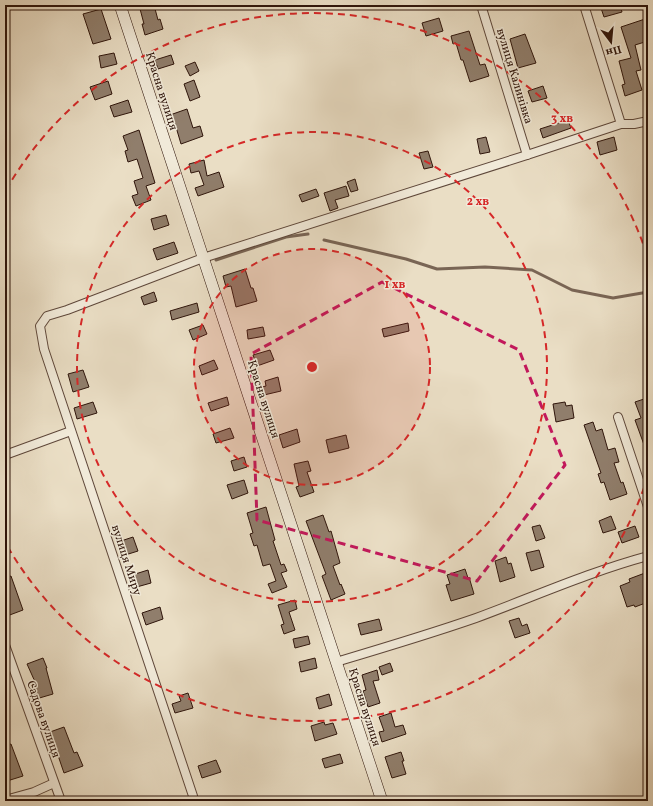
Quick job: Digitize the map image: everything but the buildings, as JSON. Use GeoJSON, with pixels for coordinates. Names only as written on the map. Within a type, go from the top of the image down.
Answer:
{"type":"FeatureCollection","features":[{"type":"Feature","properties":{"kind":"street","name":"Красна вулиця"},"geometry":{"type":"LineString","coordinates":[[120,5],[382,801]]}},
{"type":"Feature","properties":{"kind":"street","name":"вулиця Калинівка"},"geometry":{"type":"LineString","coordinates":[[481,5],[527,155]]}},
{"type":"Feature","properties":{"kind":"street"},"geometry":{"type":"LineString","coordinates":[[584,5],[621,124]]}},
{"type":"Feature","properties":{"kind":"street"},"geometry":{"type":"LineString","coordinates":[[203,258],[621,124],[634,124],[648,121]]}},
{"type":"Feature","properties":{"kind":"street","name":"вулиця Миру"},"geometry":{"type":"LineString","coordinates":[[191,801],[193,796],[71,431],[44,348],[40,326],[47,316],[68,310],[203,258]]}},
{"type":"Feature","properties":{"kind":"street"},"geometry":{"type":"LineString","coordinates":[[618,417],[648,506]]}},
{"type":"Feature","properties":{"kind":"street"},"geometry":{"type":"LineString","coordinates":[[5,455],[71,431]]}},
{"type":"Feature","properties":{"kind":"street"},"geometry":{"type":"LineString","coordinates":[[336,662],[475,618],[620,564],[648,556]]}},
{"type":"Feature","properties":{"kind":"street","name":"Садова вулиця"},"geometry":{"type":"LineString","coordinates":[[5,645],[61,801]]}},
{"type":"Feature","properties":{"kind":"street"},"geometry":{"type":"LineString","coordinates":[[5,800],[34,792],[54,783]]}},
{"type":"Feature","properties":{"kind":"highlighted area"},"geometry":{"type":"Polygon","coordinates":[[[382,282],[519,350],[565,465],[477,581],[257,520],[251,354],[382,282]]]}},
{"type":"Feature","properties":{"kind":"waterway"},"geometry":{"type":"LineString","coordinates":[[216,260],[286,237],[308,234]]}},
{"type":"Feature","properties":{"kind":"waterway"},"geometry":{"type":"LineString","coordinates":[[324,240],[406,259],[437,269],[485,267],[532,270],[572,290],[613,298],[648,292]]}}]}
